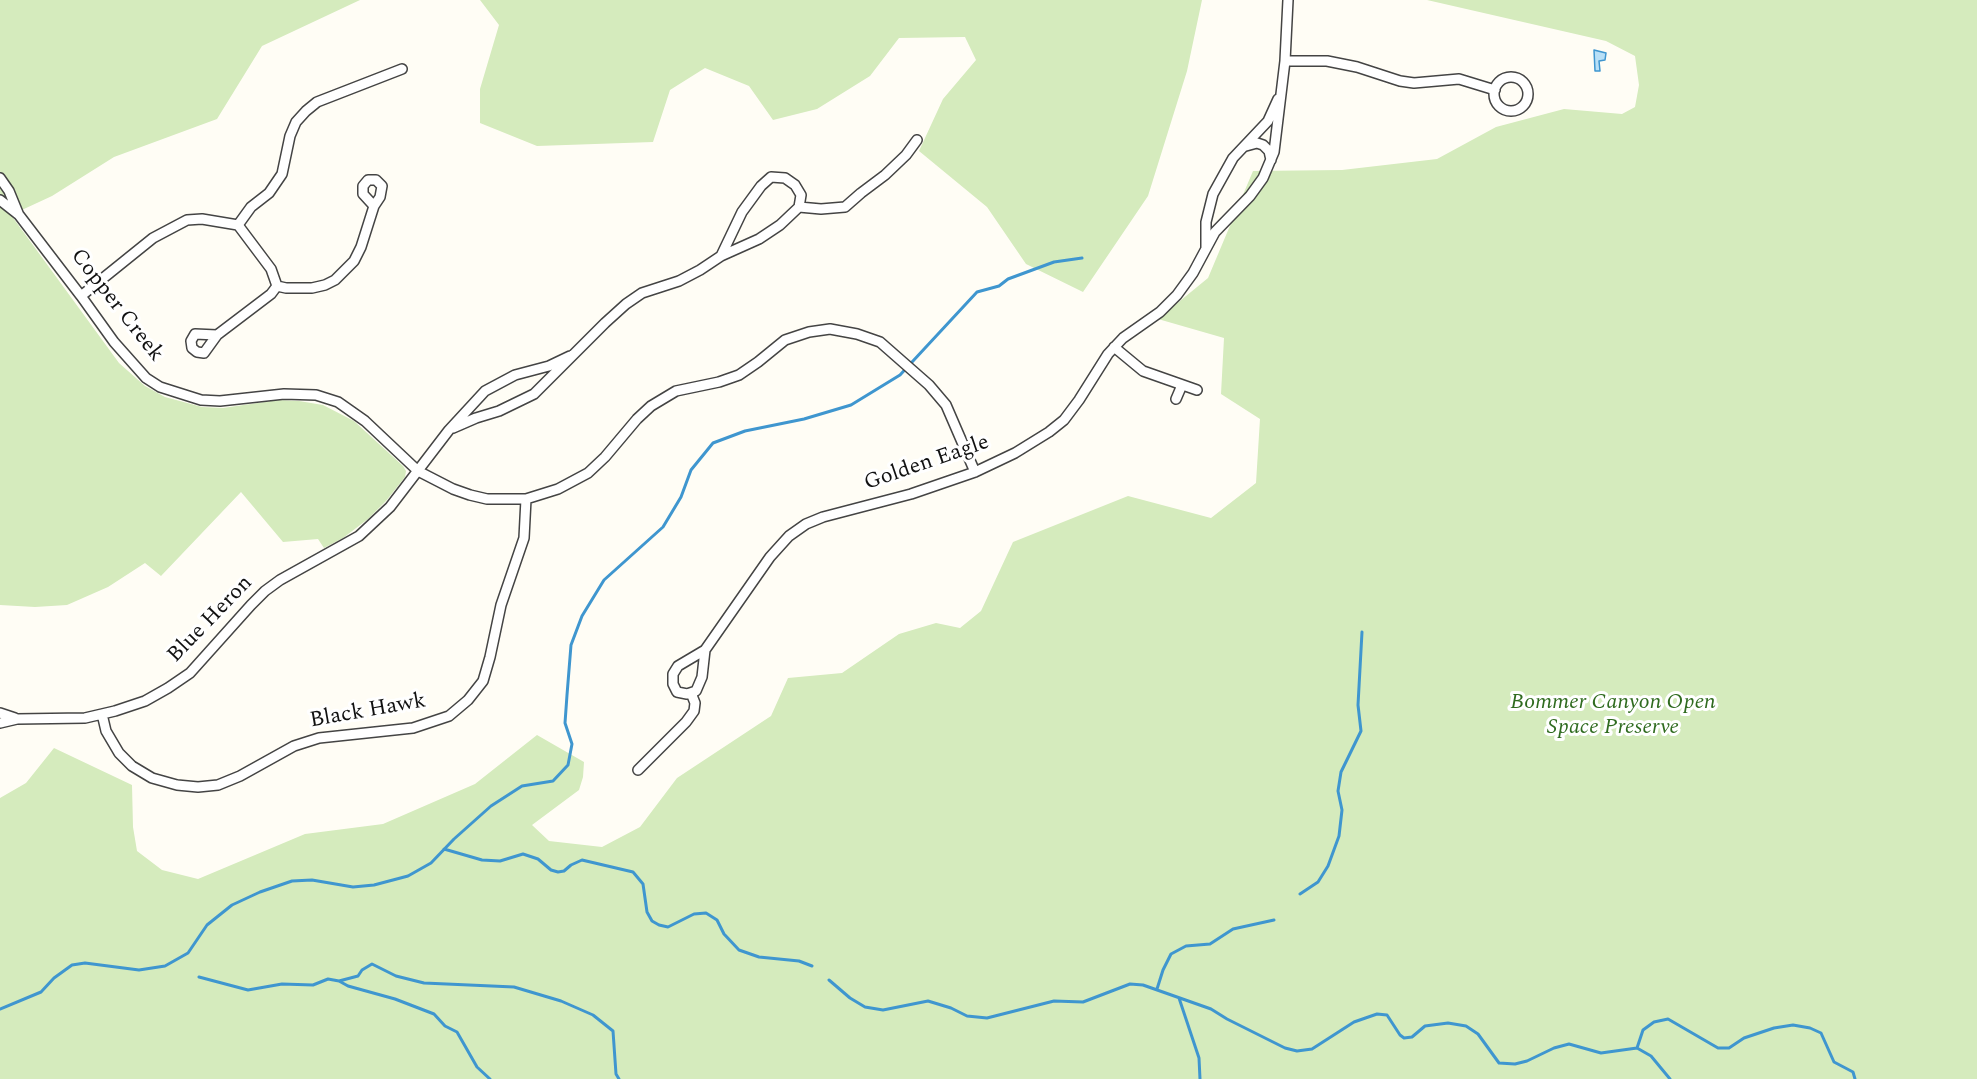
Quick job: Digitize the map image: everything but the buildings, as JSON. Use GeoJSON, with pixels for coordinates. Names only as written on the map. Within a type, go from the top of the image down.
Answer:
{"type":"FeatureCollection","features":[{"type":"Feature","properties":{"kind":"street","name":"Golden Eagle"},"geometry":{"type":"LineString","coordinates":[[705,650],[702,677],[696,692],[677,692],[673,684],[673,674],[678,666],[705,650],[770,557],[789,536],[806,524],[823,517],[911,494],[975,472],[1015,453],[1049,432],[1064,420],[1114,347],[1160,312],[1177,295],[1206,251],[1215,232],[1250,196],[1263,178],[1271,160],[1274,152],[1285,61],[1288,0]]}},
{"type":"Feature","properties":{"kind":"street"},"geometry":{"type":"LineString","coordinates":[[1285,61],[1334,62],[1414,83],[1459,79],[1495,90]]}},
{"type":"Feature","properties":{"kind":"street"},"geometry":{"type":"LineString","coordinates":[[238,225],[250,207],[269,192],[282,174],[290,136],[296,122],[306,111],[317,102],[402,69]]}},
{"type":"Feature","properties":{"kind":"street","name":"Golden Eagle"},"geometry":{"type":"LineString","coordinates":[[1206,251],[1206,222],[1213,194],[1224,172],[1244,146],[1268,121],[1281,92]]}},
{"type":"Feature","properties":{"kind":"street"},"geometry":{"type":"LineString","coordinates":[[721,256],[742,212],[761,186],[771,177],[785,178],[795,184],[801,195],[799,207],[821,209],[845,207],[885,175],[906,155],[917,140]]}},
{"type":"Feature","properties":{"kind":"street"},"geometry":{"type":"LineString","coordinates":[[1244,146],[1257,143],[1263,145],[1269,151],[1271,160]]}},
{"type":"Feature","properties":{"kind":"street","name":"Copper Creek"},"geometry":{"type":"LineString","coordinates":[[0,178],[9,191],[19,215]]}},
{"type":"Feature","properties":{"kind":"street","name":"Copper Creek"},"geometry":{"type":"LineString","coordinates":[[0,200],[19,215],[135,368],[160,387],[201,400],[220,401],[284,394],[316,395],[338,402],[365,420],[418,471],[470,495],[487,499],[526,499],[558,489],[588,473],[637,419],[651,406],[676,391],[719,382],[739,375],[785,340],[808,332],[830,329],[858,334],[880,342],[929,385],[946,405],[975,472]]}},
{"type":"Feature","properties":{"kind":"street"},"geometry":{"type":"LineString","coordinates":[[277,286],[312,288],[335,280],[354,261],[374,206]]}},
{"type":"Feature","properties":{"kind":"street","name":"Blue Heron"},"geometry":{"type":"LineString","coordinates":[[449,430],[476,417],[500,411],[534,394],[570,356],[626,304],[642,293],[679,281],[721,256],[759,239],[780,225],[799,207]]}},
{"type":"Feature","properties":{"kind":"street"},"geometry":{"type":"LineString","coordinates":[[81,296],[153,238],[175,225],[188,220],[202,219],[238,225],[271,269],[277,286]]}},
{"type":"Feature","properties":{"kind":"street"},"geometry":{"type":"LineString","coordinates":[[217,335],[271,294],[277,286]]}},
{"type":"Feature","properties":{"kind":"street"},"geometry":{"type":"LineString","coordinates":[[1114,347],[1143,371],[1197,390]]}},
{"type":"Feature","properties":{"kind":"street","name":"Blue Heron"},"geometry":{"type":"LineString","coordinates":[[0,723],[17,719],[85,718],[145,701],[168,688],[190,673],[250,605],[266,591],[280,580],[359,536],[390,507],[449,430],[485,391],[514,375],[549,366],[570,356]]}},
{"type":"Feature","properties":{"kind":"street"},"geometry":{"type":"LineString","coordinates":[[1176,399],[1182,385]]}},
{"type":"Feature","properties":{"kind":"street","name":"Black Hawk"},"geometry":{"type":"LineString","coordinates":[[102,714],[106,731],[119,753],[132,766],[152,778],[177,785],[198,787],[218,785],[294,746],[319,738],[412,728],[449,716],[468,700],[483,681],[501,605],[524,538],[526,499]]}},
{"type":"Feature","properties":{"kind":"street"},"geometry":{"type":"LineString","coordinates":[[638,770],[687,722],[694,711],[695,703],[691,693]]}},
{"type":"Feature","properties":{"kind":"street","name":"Blue Heron"},"geometry":{"type":"LineString","coordinates":[[0,713],[17,719]]}},
{"type":"Feature","properties":{"kind":"green space"},"geometry":{"type":"Polygon","coordinates":[[[0,0],[360,0],[262,46],[217,119],[114,157],[52,196],[11,215],[119,363],[145,386],[165,397],[202,407],[223,408],[278,400],[323,405],[354,421],[403,466],[406,471],[405,477],[386,501],[368,519],[343,538],[324,548],[318,539],[283,542],[241,492],[161,576],[145,563],[108,587],[67,605],[35,607],[0,605],[0,0]]]}},
{"type":"Feature","properties":{"kind":"green space"},"geometry":{"type":"Polygon","coordinates":[[[480,0],[1202,0],[1187,71],[1148,196],[1083,292],[1026,264],[987,207],[919,151],[943,99],[976,60],[965,37],[899,38],[870,76],[817,109],[773,120],[749,86],[705,68],[670,90],[653,142],[537,146],[480,123],[480,89],[499,25],[480,0]]]}},
{"type":"Feature","properties":{"kind":"green space","name":"Bommer Canyon Open Space Preserve"},"geometry":{"type":"Polygon","coordinates":[[[1427,0],[1977,0],[1977,1079],[0,1079],[0,798],[26,783],[54,748],[132,785],[133,827],[137,851],[162,870],[198,879],[305,834],[383,824],[475,784],[537,735],[584,762],[579,790],[532,825],[549,841],[602,847],[640,827],[677,778],[771,716],[788,678],[842,673],[899,634],[936,623],[960,628],[981,611],[1013,542],[1128,496],[1211,518],[1256,483],[1260,419],[1221,394],[1224,338],[1158,319],[1208,278],[1253,171],[1342,170],[1437,159],[1496,127],[1564,109],[1622,114],[1635,107],[1639,85],[1635,56],[1606,41],[1427,0]]]}},
{"type":"Feature","properties":{"kind":"water"},"geometry":{"type":"Polygon","coordinates":[[[1594,50],[1606,53],[1605,60],[1599,61],[1600,71],[1595,71],[1594,50]]]}},
{"type":"Feature","properties":{"kind":"waterway"},"geometry":{"type":"LineString","coordinates":[[0,1009],[41,992],[54,978],[72,965],[85,963],[139,970],[165,966],[188,953],[207,925],[232,905],[292,881],[312,880],[353,887],[374,885],[408,876],[431,863],[491,806],[522,786],[553,781],[568,765],[572,744],[565,723],[567,695],[571,645],[582,616],[604,580],[663,527],[681,497],[691,470],[713,443],[745,431],[804,419],[851,405],[900,375],[977,292],[999,286],[1008,279],[1054,262],[1082,258]]}},
{"type":"Feature","properties":{"kind":"waterway"},"geometry":{"type":"LineString","coordinates":[[1300,894],[1318,882],[1328,866],[1339,836],[1342,810],[1338,791],[1341,772],[1361,731],[1358,705],[1362,632]]}},
{"type":"Feature","properties":{"kind":"waterway"},"geometry":{"type":"LineString","coordinates":[[444,849],[482,860],[500,861],[523,854],[538,859],[551,870],[558,872],[582,860],[633,872],[643,884],[647,912],[652,921],[659,925],[668,927],[694,914],[706,913],[717,920],[724,934],[739,950],[759,957],[799,961],[812,966]]}},
{"type":"Feature","properties":{"kind":"waterway"},"geometry":{"type":"LineString","coordinates":[[1157,989],[1171,954],[1186,946],[1210,944],[1233,929],[1274,920]]}},
{"type":"Feature","properties":{"kind":"waterway"},"geometry":{"type":"LineString","coordinates":[[339,981],[358,976],[362,970],[372,964],[396,976],[424,983],[514,987],[561,1001],[593,1015],[613,1031],[616,1074],[619,1079]]}},
{"type":"Feature","properties":{"kind":"waterway"},"geometry":{"type":"LineString","coordinates":[[199,977],[248,990],[282,984],[313,985],[328,979],[395,999],[434,1014],[445,1026],[457,1032],[477,1067],[490,1079]]}},
{"type":"Feature","properties":{"kind":"waterway"},"geometry":{"type":"LineString","coordinates":[[829,980],[850,998],[865,1007],[883,1010],[928,1001],[967,1016],[987,1018],[1054,1001],[1083,1002],[1130,984],[1143,985],[1211,1009],[1285,1048],[1297,1051],[1312,1049],[1354,1022],[1377,1014],[1387,1015],[1404,1038],[1412,1037],[1425,1026],[1448,1023],[1466,1026],[1478,1034],[1499,1063],[1515,1064],[1527,1061],[1554,1048],[1569,1044],[1601,1053],[1637,1048],[1651,1056],[1670,1079]]}},
{"type":"Feature","properties":{"kind":"waterway"},"geometry":{"type":"LineString","coordinates":[[1179,998],[1199,1058],[1200,1079]]}},
{"type":"Feature","properties":{"kind":"waterway"},"geometry":{"type":"LineString","coordinates":[[1637,1048],[1643,1030],[1654,1022],[1668,1019],[1718,1048],[1729,1048],[1744,1038],[1774,1028],[1793,1025],[1821,1033],[1834,1062],[1853,1072],[1855,1079]]}}]}
